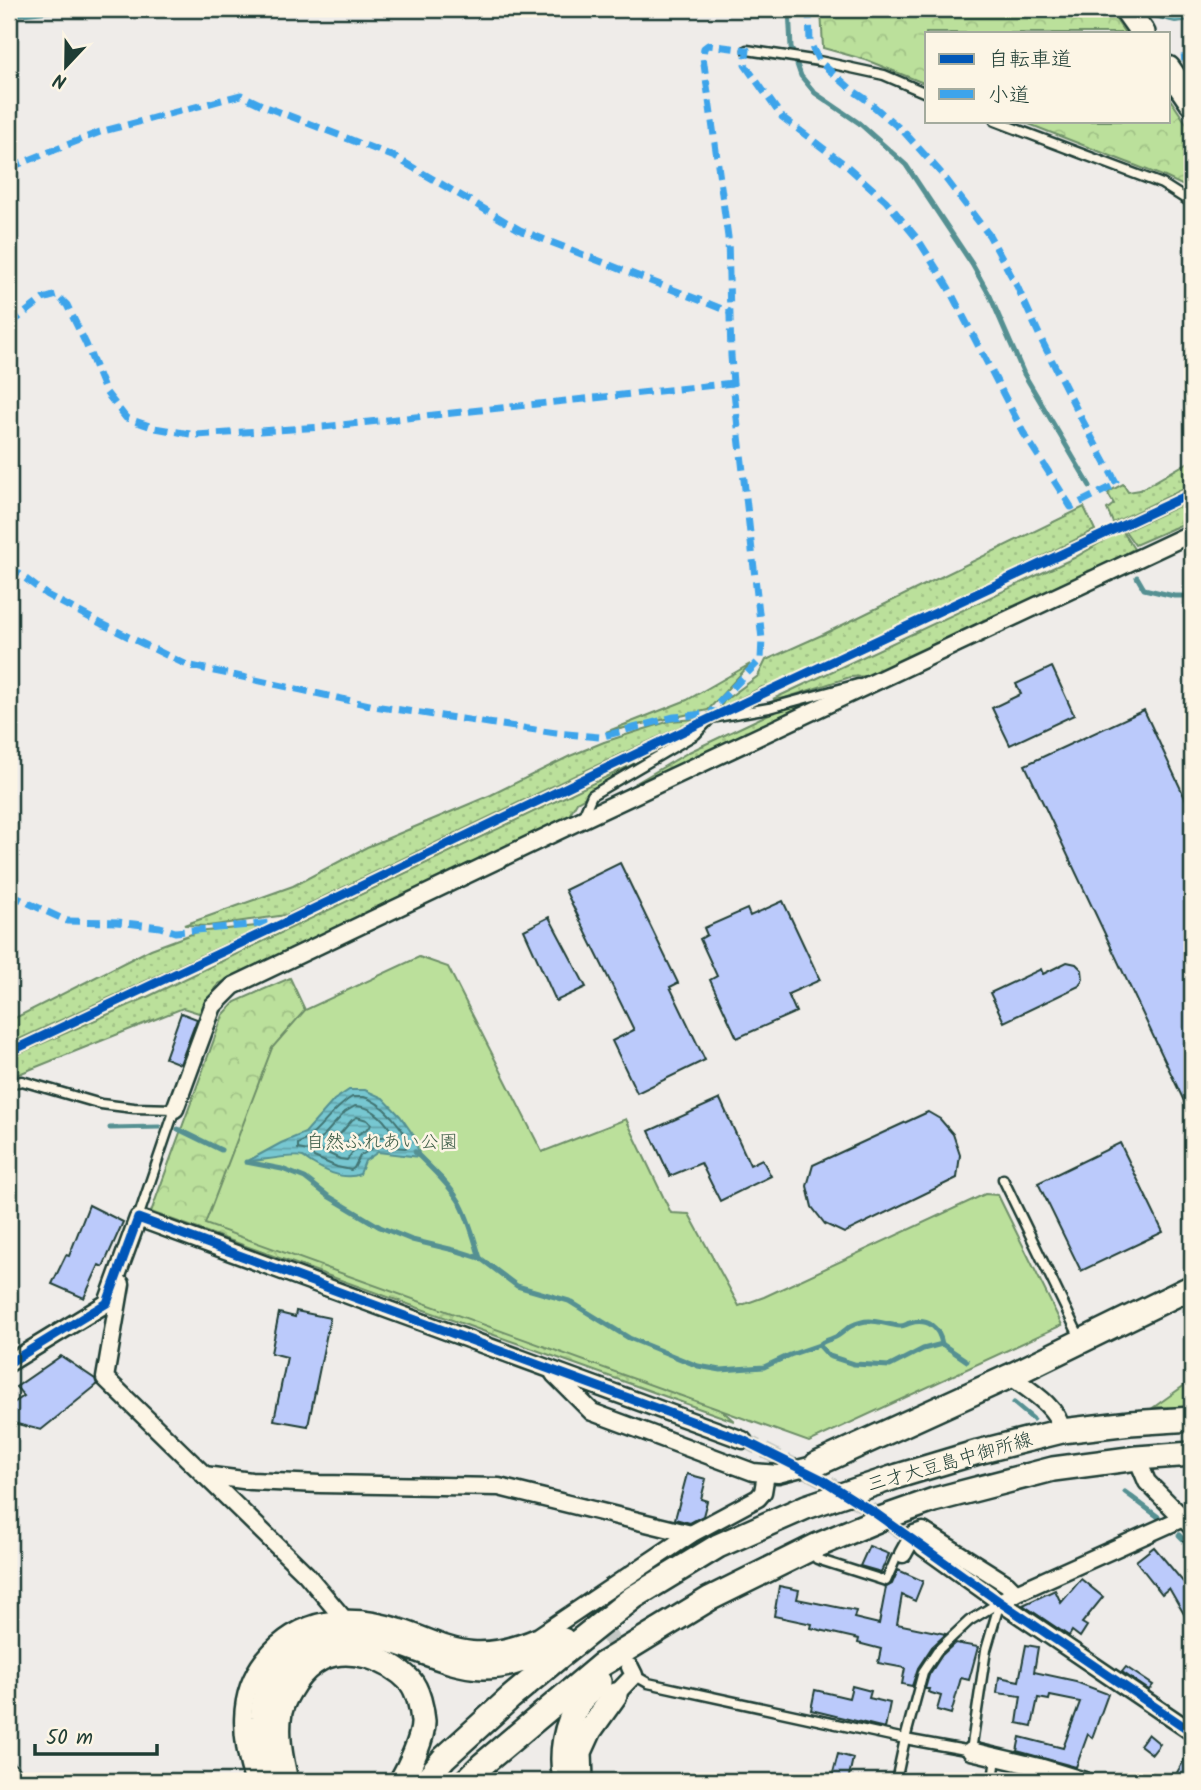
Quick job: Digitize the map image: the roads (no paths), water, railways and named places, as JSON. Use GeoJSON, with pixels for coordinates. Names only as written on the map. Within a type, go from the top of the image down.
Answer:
{"type":"FeatureCollection","features":[{"type":"Feature","properties":{"kind":"main road"},"geometry":{"type":"LineString","coordinates":[[1126,9],[1142,32]]}},
{"type":"Feature","properties":{"kind":"main road"},"geometry":{"type":"LineString","coordinates":[[1170,71],[1192,103]]}},
{"type":"Feature","properties":{"kind":"main road"},"geometry":{"type":"LineString","coordinates":[[817,1464],[1010,1376],[1192,1287]]}},
{"type":"Feature","properties":{"kind":"main road","name":"三才大豆島中御所線"},"geometry":{"type":"LineString","coordinates":[[425,1781],[444,1759],[559,1657],[634,1597],[718,1546],[806,1507],[978,1452],[1062,1431],[1192,1419]]}},
{"type":"Feature","properties":{"kind":"main road","name":"三才大豆島中御所線"},"geometry":{"type":"LineString","coordinates":[[466,1781],[601,1665],[709,1599],[816,1546],[923,1503],[1054,1469],[1192,1454]]}},
{"type":"Feature","properties":{"kind":"main road"},"geometry":{"type":"LineString","coordinates":[[267,1781],[261,1720],[265,1697],[273,1676],[291,1656],[309,1645],[332,1637],[358,1635],[380,1638],[463,1665],[502,1666],[528,1660],[634,1597]]}},
{"type":"Feature","properties":{"kind":"main road"},"geometry":{"type":"LineString","coordinates":[[565,1781],[563,1748],[569,1723],[581,1702],[650,1635]]}},
{"type":"Feature","properties":{"kind":"main road"},"geometry":{"type":"LineString","coordinates":[[286,1781],[278,1726],[281,1709],[290,1689],[302,1672],[320,1659],[335,1653],[355,1653],[381,1661],[402,1675],[411,1682],[420,1703],[424,1724],[401,1781]]}},
{"type":"Feature","properties":{"kind":"main road"},"geometry":{"type":"LineString","coordinates":[[581,1781],[580,1752],[590,1730],[615,1695]]}},
{"type":"Feature","properties":{"kind":"street"},"geometry":{"type":"LineString","coordinates":[[175,1110],[213,1006],[233,986],[1192,533]]}},
{"type":"Feature","properties":{"kind":"street"},"geometry":{"type":"LineString","coordinates":[[9,1363],[107,1303],[138,1219],[743,1440]]}},
{"type":"Feature","properties":{"kind":"street"},"geometry":{"type":"LineString","coordinates":[[127,1247],[106,1378],[306,1574],[344,1619]]}},
{"type":"Feature","properties":{"kind":"street"},"geometry":{"type":"LineString","coordinates":[[549,1369],[593,1412],[753,1472],[789,1473],[817,1464]]}},
{"type":"Feature","properties":{"kind":"street"},"geometry":{"type":"LineString","coordinates":[[1010,1376],[1056,1414],[1062,1431]]}},
{"type":"Feature","properties":{"kind":"street"},"geometry":{"type":"LineString","coordinates":[[1000,1602],[1189,1520],[1147,1482],[1137,1458]]}},
{"type":"Feature","properties":{"kind":"street"},"geometry":{"type":"LineString","coordinates":[[253,1781],[244,1748],[243,1727],[249,1683],[270,1651],[307,1625],[327,1619],[376,1620],[456,1648],[471,1650],[488,1650],[524,1643],[589,1605],[691,1534],[758,1498],[763,1492],[766,1474]]}},
{"type":"Feature","properties":{"kind":"street"},"geometry":{"type":"LineString","coordinates":[[204,1475],[251,1481],[320,1484],[499,1487],[691,1534]]}},
{"type":"Feature","properties":{"kind":"street"},"geometry":{"type":"LineString","coordinates":[[903,1554],[914,1534],[923,1531],[1007,1584],[1016,1593]]}},
{"type":"Feature","properties":{"kind":"street"},"geometry":{"type":"LineString","coordinates":[[923,1547],[1192,1732]]}},
{"type":"Feature","properties":{"kind":"street"},"geometry":{"type":"LineString","coordinates":[[615,1695],[632,1671]]}},
{"type":"Feature","properties":{"kind":"street"},"geometry":{"type":"LineString","coordinates":[[971,1751],[1085,1781]]}},
{"type":"Feature","properties":{"kind":"street"},"geometry":{"type":"LineString","coordinates":[[9,1770],[18,1781]]}},
{"type":"Feature","properties":{"kind":"lane"},"geometry":{"type":"LineString","coordinates":[[747,51],[819,61],[884,75],[925,93]]}},
{"type":"Feature","properties":{"kind":"lane"},"geometry":{"type":"LineString","coordinates":[[998,122],[1162,184],[1192,202]]}},
{"type":"Feature","properties":{"kind":"lane"},"geometry":{"type":"LineString","coordinates":[[581,820],[592,795],[696,734],[711,718],[769,708],[849,685],[879,680]]}},
{"type":"Feature","properties":{"kind":"lane"},"geometry":{"type":"LineString","coordinates":[[9,1084],[22,1081],[101,1104],[175,1110],[138,1219]]}},
{"type":"Feature","properties":{"kind":"lane"},"geometry":{"type":"LineString","coordinates":[[1003,1179],[1082,1341]]}},
{"type":"Feature","properties":{"kind":"lane"},"geometry":{"type":"LineString","coordinates":[[817,1559],[886,1581],[896,1558],[903,1554]]}},
{"type":"Feature","properties":{"kind":"lane"},"geometry":{"type":"LineString","coordinates":[[896,1781],[923,1672],[937,1651],[970,1621],[1000,1602]]}},
{"type":"Feature","properties":{"kind":"lane"},"geometry":{"type":"LineString","coordinates":[[632,1671],[648,1683],[971,1751],[986,1650],[1000,1602]]}},
{"type":"Feature","properties":{"kind":"lane"},"geometry":{"type":"LineString","coordinates":[[993,1781],[996,1757]]}},
{"type":"Feature","properties":{"kind":"water"},"geometry":{"type":"Polygon","coordinates":[[[9,9],[83,9],[9,17],[9,9]]]}},
{"type":"Feature","properties":{"kind":"water"},"geometry":{"type":"Polygon","coordinates":[[[1121,9],[1192,9],[1192,20],[1175,22],[1121,9]]]}},
{"type":"Feature","properties":{"kind":"water"},"geometry":{"type":"Polygon","coordinates":[[[349,1090],[365,1090],[383,1098],[414,1136],[420,1157],[378,1152],[365,1161],[360,1174],[354,1176],[329,1172],[298,1156],[246,1162],[305,1133],[334,1100],[349,1090]]]}},
{"type":"Feature","properties":{"kind":"waterway"},"geometry":{"type":"LineString","coordinates":[[789,9],[791,47],[801,76],[815,93],[859,123],[906,165],[972,264],[990,296],[1024,374],[1090,486]]}},
{"type":"Feature","properties":{"kind":"waterway"},"geometry":{"type":"LineString","coordinates":[[1137,577],[1144,589],[1174,596],[1192,596]]}},
{"type":"Feature","properties":{"kind":"waterway"},"geometry":{"type":"LineString","coordinates":[[110,1128],[159,1127]]}},
{"type":"Feature","properties":{"kind":"waterway"},"geometry":{"type":"LineString","coordinates":[[178,1129],[221,1150]]}},
{"type":"Feature","properties":{"kind":"waterway"},"geometry":{"type":"LineString","coordinates":[[415,1152],[459,1201],[480,1258]]}},
{"type":"Feature","properties":{"kind":"waterway"},"geometry":{"type":"LineString","coordinates":[[246,1162],[282,1169],[305,1178],[328,1196],[380,1227],[412,1240],[480,1258],[517,1286],[569,1301],[629,1338],[698,1366],[721,1370],[764,1367],[819,1345],[829,1356],[854,1364],[890,1366],[923,1349],[942,1344],[967,1361]]}},
{"type":"Feature","properties":{"kind":"waterway"},"geometry":{"type":"LineString","coordinates":[[819,1345],[865,1321],[900,1326],[916,1322],[927,1323],[938,1333],[942,1344]]}},
{"type":"Feature","properties":{"kind":"waterway"},"geometry":{"type":"LineString","coordinates":[[1014,1403],[1033,1419]]}},
{"type":"Feature","properties":{"kind":"waterway"},"geometry":{"type":"LineString","coordinates":[[1125,1492],[1165,1522]]}},
{"type":"Feature","properties":{"kind":"waterway"},"geometry":{"type":"LineString","coordinates":[[1179,1535],[1192,1548]]}},
{"type":"Feature","properties":{"kind":"tunnel"},"geometry":{"type":"LineString","coordinates":[[743,1440],[823,1480],[921,1545]]}},
{"type":"Feature","properties":{"kind":"tunnel"},"geometry":{"type":"LineString","coordinates":[[591,1609],[624,1659]]}},
{"type":"Feature","properties":{"kind":"park label","name":"自然ふれあい公園"},"geometry":{"type":"Point","coordinates":[382,1143]}}]}
